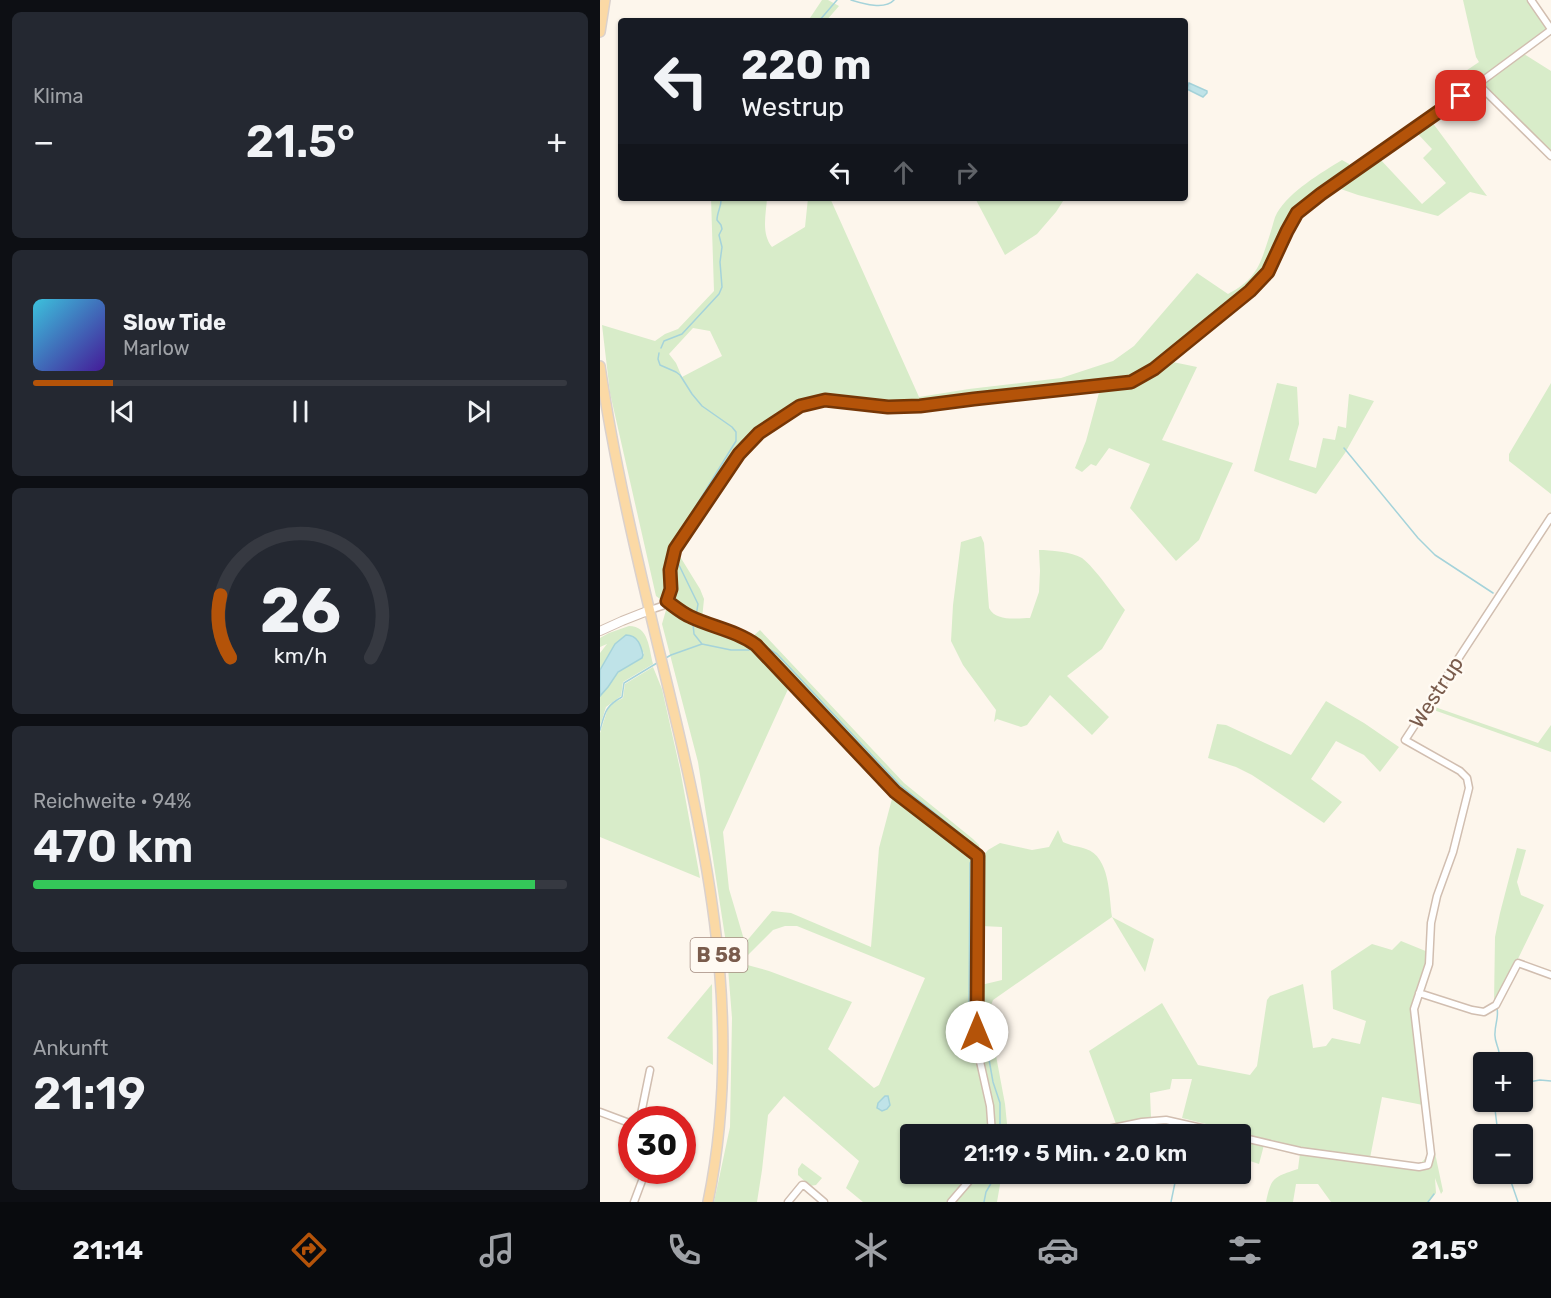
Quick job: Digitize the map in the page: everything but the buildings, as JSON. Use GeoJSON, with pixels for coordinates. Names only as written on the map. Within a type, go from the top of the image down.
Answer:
{"type":"FeatureCollection","features":[{"type":"Feature","properties":{"kind":"main road"},"geometry":{"type":"LineString","coordinates":[[600,32],[604,0]]}},
{"type":"Feature","properties":{"kind":"main road","name":"B 58"},"geometry":{"type":"LineString","coordinates":[[600,366],[618,473],[686,764],[711,895],[721,975],[724,1061],[721,1114],[708,1202]]}},
{"type":"Feature","properties":{"kind":"street"},"geometry":{"type":"LineString","coordinates":[[600,631],[662,606],[667,601],[671,589],[670,570],[675,549],[739,454],[759,433],[800,406],[825,400],[888,407],[920,406],[1131,382],[1154,369],[1250,291],[1268,272],[1297,213],[1551,29],[1532,0]]}},
{"type":"Feature","properties":{"kind":"street"},"geometry":{"type":"LineString","coordinates":[[1478,84],[1551,156]]}},
{"type":"Feature","properties":{"kind":"street","name":"Westrup"},"geometry":{"type":"LineString","coordinates":[[1251,1140],[1300,1151],[1419,1167],[1428,1165],[1431,1154],[1414,1010],[1429,964],[1431,923],[1437,896],[1453,852],[1469,788],[1467,778],[1460,771],[1405,740],[1551,517]]}},
{"type":"Feature","properties":{"kind":"street"},"geometry":{"type":"LineString","coordinates":[[667,601],[691,618],[748,639],[756,645],[895,792],[978,856],[977,1048],[990,1106],[991,1124]]}},
{"type":"Feature","properties":{"kind":"street"},"geometry":{"type":"LineString","coordinates":[[1419,993],[1484,1012],[1496,1005],[1518,963],[1551,975]]}},
{"type":"Feature","properties":{"kind":"street"},"geometry":{"type":"LineString","coordinates":[[643,1106],[650,1070]]}},
{"type":"Feature","properties":{"kind":"street"},"geometry":{"type":"LineString","coordinates":[[600,1112],[618,1119]]}},
{"type":"Feature","properties":{"kind":"street"},"geometry":{"type":"LineString","coordinates":[[1132,1124],[1166,1120],[1184,1124]]}},
{"type":"Feature","properties":{"kind":"street"},"geometry":{"type":"LineString","coordinates":[[634,1202],[642,1184]]}},
{"type":"Feature","properties":{"kind":"street"},"geometry":{"type":"LineString","coordinates":[[951,1202],[967,1184]]}},
{"type":"Feature","properties":{"kind":"street"},"geometry":{"type":"LineString","coordinates":[[788,1202],[804,1185],[824,1202]]}},
{"type":"Feature","properties":{"kind":"green space"},"geometry":{"type":"Polygon","coordinates":[[[822,0],[828,0],[839,6],[829,18],[810,18],[822,0]]]}},
{"type":"Feature","properties":{"kind":"green space"},"geometry":{"type":"Polygon","coordinates":[[[1463,0],[1529,0],[1550,29],[1460,95],[1451,81],[1479,62],[1463,0]]]}},
{"type":"Feature","properties":{"kind":"green space"},"geometry":{"type":"Polygon","coordinates":[[[1524,54],[1551,71],[1551,153],[1481,86],[1524,54]]]}},
{"type":"Feature","properties":{"kind":"green space"},"geometry":{"type":"Polygon","coordinates":[[[1432,122],[1487,196],[1470,192],[1438,216],[1335,187],[1379,158],[1422,204],[1446,183],[1423,158],[1432,149],[1417,133],[1432,122]]]}},
{"type":"Feature","properties":{"kind":"green space"},"geometry":{"type":"Polygon","coordinates":[[[1342,160],[1349,164],[1350,171],[1296,213],[1267,272],[1250,290],[1166,357],[1127,381],[921,405],[887,405],[825,399],[798,405],[758,432],[674,548],[669,589],[660,599],[656,596],[610,393],[602,325],[655,341],[678,329],[714,291],[711,201],[767,201],[765,230],[772,247],[805,227],[808,201],[831,201],[919,397],[1061,378],[1113,361],[1134,346],[1197,273],[1228,294],[1246,282],[1253,275],[1261,260],[1277,213],[1306,183],[1342,160]],[[693,328],[669,354],[682,377],[722,356],[710,331],[693,328]]]}},
{"type":"Feature","properties":{"kind":"green space"},"geometry":{"type":"Polygon","coordinates":[[[977,201],[1063,201],[1037,234],[1005,255],[977,201]]]}},
{"type":"Feature","properties":{"kind":"green space"},"geometry":{"type":"Polygon","coordinates":[[[1168,361],[1197,367],[1162,440],[1233,463],[1199,540],[1176,561],[1130,508],[1150,464],[1109,448],[1096,466],[1091,464],[1082,472],[1075,468],[1086,441],[1100,389],[1128,387],[1168,361]]]}},
{"type":"Feature","properties":{"kind":"green space"},"geometry":{"type":"Polygon","coordinates":[[[1277,383],[1297,387],[1299,424],[1289,460],[1316,468],[1323,438],[1335,440],[1338,426],[1346,428],[1349,394],[1374,401],[1345,453],[1316,494],[1254,471],[1277,383]]]}},
{"type":"Feature","properties":{"kind":"green space"},"geometry":{"type":"Polygon","coordinates":[[[1551,383],[1551,494],[1509,461],[1509,454],[1551,383]]]}},
{"type":"Feature","properties":{"kind":"green space"},"geometry":{"type":"Polygon","coordinates":[[[981,536],[984,543],[989,608],[997,615],[1007,618],[1030,618],[1039,592],[1039,550],[1067,553],[1082,558],[1099,575],[1125,610],[1102,649],[1067,676],[1109,717],[1092,735],[1050,695],[1027,725],[1021,727],[997,719],[994,722],[996,710],[963,665],[951,641],[961,542],[981,536]]]}},
{"type":"Feature","properties":{"kind":"green space"},"geometry":{"type":"Polygon","coordinates":[[[676,550],[704,599],[702,619],[681,611],[673,603],[672,570],[676,550]]]}},
{"type":"Feature","properties":{"kind":"green space"},"geometry":{"type":"Polygon","coordinates":[[[672,607],[745,640],[755,648],[760,658],[789,687],[723,832],[729,889],[745,943],[772,911],[791,913],[871,947],[879,848],[893,795],[975,859],[974,1014],[990,1124],[900,1124],[900,1184],[964,1184],[950,1202],[863,1202],[846,1188],[859,1161],[784,1096],[768,1115],[757,1202],[714,1202],[730,1127],[732,1018],[726,943],[698,762],[662,624],[666,610],[672,607]],[[785,926],[773,930],[740,963],[769,971],[852,1002],[828,1049],[874,1088],[879,1085],[925,978],[797,926],[785,926]]]}},
{"type":"Feature","properties":{"kind":"green space"},"geometry":{"type":"Polygon","coordinates":[[[629,626],[636,627],[644,634],[653,664],[623,682],[621,696],[606,707],[600,726],[600,696],[618,672],[637,661],[644,653],[623,637],[615,644],[600,670],[600,653],[607,644],[600,647],[600,638],[629,626]]]}},
{"type":"Feature","properties":{"kind":"green space"},"geometry":{"type":"Polygon","coordinates":[[[760,630],[904,783],[979,845],[980,851],[977,855],[896,791],[750,639],[760,630]]]}},
{"type":"Feature","properties":{"kind":"green space"},"geometry":{"type":"Polygon","coordinates":[[[653,667],[662,689],[680,769],[700,878],[600,837],[600,733],[608,708],[623,698],[625,684],[653,667]]]}},
{"type":"Feature","properties":{"kind":"green space"},"geometry":{"type":"Polygon","coordinates":[[[1326,701],[1399,747],[1380,772],[1364,755],[1336,741],[1311,779],[1342,802],[1324,823],[1252,775],[1208,758],[1217,724],[1226,725],[1291,755],[1326,701]]]}},
{"type":"Feature","properties":{"kind":"green space"},"geometry":{"type":"Polygon","coordinates":[[[1432,706],[1538,743],[1551,725],[1551,752],[1431,709],[1432,706]]]}},
{"type":"Feature","properties":{"kind":"green space"},"geometry":{"type":"Polygon","coordinates":[[[1058,830],[1063,842],[1094,853],[1100,860],[1107,878],[1112,917],[993,1000],[990,1008],[993,1012],[994,1045],[1007,1124],[995,1124],[980,1046],[979,1014],[981,985],[1002,980],[1002,927],[982,926],[982,857],[988,850],[1000,843],[1032,850],[1049,847],[1058,830]]]}},
{"type":"Feature","properties":{"kind":"green space"},"geometry":{"type":"Polygon","coordinates":[[[1517,848],[1526,850],[1517,882],[1521,895],[1544,905],[1494,1003],[1495,937],[1517,848]]]}},
{"type":"Feature","properties":{"kind":"green space"},"geometry":{"type":"Polygon","coordinates":[[[1112,917],[1154,939],[1145,972],[1112,917]]]}},
{"type":"Feature","properties":{"kind":"green space"},"geometry":{"type":"Polygon","coordinates":[[[1401,941],[1428,952],[1413,1009],[1423,1105],[1382,1097],[1370,1158],[1417,1166],[1429,1152],[1433,1161],[1435,1153],[1443,1191],[1441,1194],[1435,1178],[1436,1193],[1429,1202],[1331,1202],[1318,1184],[1296,1184],[1293,1202],[1266,1202],[1275,1179],[1298,1169],[1300,1153],[1328,1152],[1251,1135],[1251,1124],[1206,1124],[1182,1118],[1192,1079],[1172,1079],[1170,1089],[1150,1093],[1151,1117],[1116,1124],[1089,1051],[1162,1003],[1198,1065],[1250,1075],[1257,1066],[1267,1000],[1270,996],[1303,984],[1313,1048],[1326,1046],[1332,1038],[1360,1044],[1366,1021],[1333,1009],[1331,971],[1372,944],[1392,950],[1401,941]]]}},
{"type":"Feature","properties":{"kind":"green space"},"geometry":{"type":"Polygon","coordinates":[[[712,984],[713,1065],[667,1038],[712,984]]]}},
{"type":"Feature","properties":{"kind":"green space"},"geometry":{"type":"Polygon","coordinates":[[[1251,1142],[1264,1145],[1259,1164],[1251,1161],[1251,1142]]]}},
{"type":"Feature","properties":{"kind":"green space"},"geometry":{"type":"Polygon","coordinates":[[[802,1163],[822,1178],[816,1185],[810,1186],[798,1175],[798,1169],[802,1163]]]}},
{"type":"Feature","properties":{"kind":"green space"},"geometry":{"type":"Polygon","coordinates":[[[970,1184],[1000,1184],[997,1202],[955,1202],[970,1184]]]}},
{"type":"Feature","properties":{"kind":"water"},"geometry":{"type":"Polygon","coordinates":[[[1189,83],[1207,93],[1203,97],[1188,90],[1189,83]]]}},
{"type":"Feature","properties":{"kind":"water"},"geometry":{"type":"Polygon","coordinates":[[[626,635],[630,635],[638,642],[642,658],[618,672],[600,696],[600,670],[615,644],[626,635]]]}},
{"type":"Feature","properties":{"kind":"water"},"geometry":{"type":"Polygon","coordinates":[[[888,1096],[890,1105],[882,1111],[877,1108],[878,1103],[888,1096]]]}},
{"type":"Feature","properties":{"kind":"waterway"},"geometry":{"type":"LineString","coordinates":[[822,18],[837,0]]}},
{"type":"Feature","properties":{"kind":"waterway"},"geometry":{"type":"LineString","coordinates":[[851,0],[880,5],[894,0]]}},
{"type":"Feature","properties":{"kind":"waterway"},"geometry":{"type":"LineString","coordinates":[[661,348],[664,341],[682,334],[719,294],[722,287],[720,262],[722,247],[719,235],[722,229],[717,220],[721,201]]}},
{"type":"Feature","properties":{"kind":"waterway"},"geometry":{"type":"LineString","coordinates":[[659,353],[660,365],[680,375],[702,406],[736,432],[736,441],[672,542],[671,550]]}},
{"type":"Feature","properties":{"kind":"waterway"},"geometry":{"type":"LineString","coordinates":[[1344,448],[1418,538],[1435,555],[1493,593]]}},
{"type":"Feature","properties":{"kind":"waterway"},"geometry":{"type":"LineString","coordinates":[[676,559],[698,604],[696,616]]}},
{"type":"Feature","properties":{"kind":"waterway"},"geometry":{"type":"LineString","coordinates":[[693,624],[694,634],[702,644]]}},
{"type":"Feature","properties":{"kind":"waterway"},"geometry":{"type":"LineString","coordinates":[[664,659],[702,644],[731,650],[749,650]]}},
{"type":"Feature","properties":{"kind":"waterway"},"geometry":{"type":"LineString","coordinates":[[765,648],[777,654],[900,785],[978,848],[977,850]]}},
{"type":"Feature","properties":{"kind":"waterway"},"geometry":{"type":"LineString","coordinates":[[600,730],[609,707],[622,697],[624,683],[657,663]]}},
{"type":"Feature","properties":{"kind":"waterway"},"geometry":{"type":"LineString","coordinates":[[974,855],[970,863],[969,1006],[975,1012]]}},
{"type":"Feature","properties":{"kind":"waterway"},"geometry":{"type":"LineString","coordinates":[[1497,1008],[1495,1036],[1499,1052]]}},
{"type":"Feature","properties":{"kind":"waterway"},"geometry":{"type":"LineString","coordinates":[[980,1017],[993,1082],[1000,1103],[1000,1124]]}},
{"type":"Feature","properties":{"kind":"waterway"},"geometry":{"type":"LineString","coordinates":[[1533,1081],[1551,1081]]}},
{"type":"Feature","properties":{"kind":"waterway"},"geometry":{"type":"LineString","coordinates":[[1495,1112],[1497,1124]]}},
{"type":"Feature","properties":{"kind":"waterway"},"geometry":{"type":"LineString","coordinates":[[984,1202],[991,1184]]}},
{"type":"Feature","properties":{"kind":"waterway"},"geometry":{"type":"LineString","coordinates":[[1171,1202],[1175,1184]]}},
{"type":"Feature","properties":{"kind":"waterway"},"geometry":{"type":"LineString","coordinates":[[1512,1184],[1518,1202]]}},
{"type":"Feature","properties":{"kind":"waterway"},"geometry":{"type":"LineString","coordinates":[[1428,1202],[1434,1194]]}},
{"type":"Feature","properties":{"kind":"route"},"geometry":{"type":"LineString","coordinates":[[977,1032],[978,856],[895,792],[756,645],[748,639],[691,618],[667,601],[670,596],[670,570],[675,549],[739,454],[759,433],[800,406],[825,400],[888,407],[920,406],[1131,382],[1142,377],[1250,291],[1268,272],[1297,213],[1461,96]]}}]}
